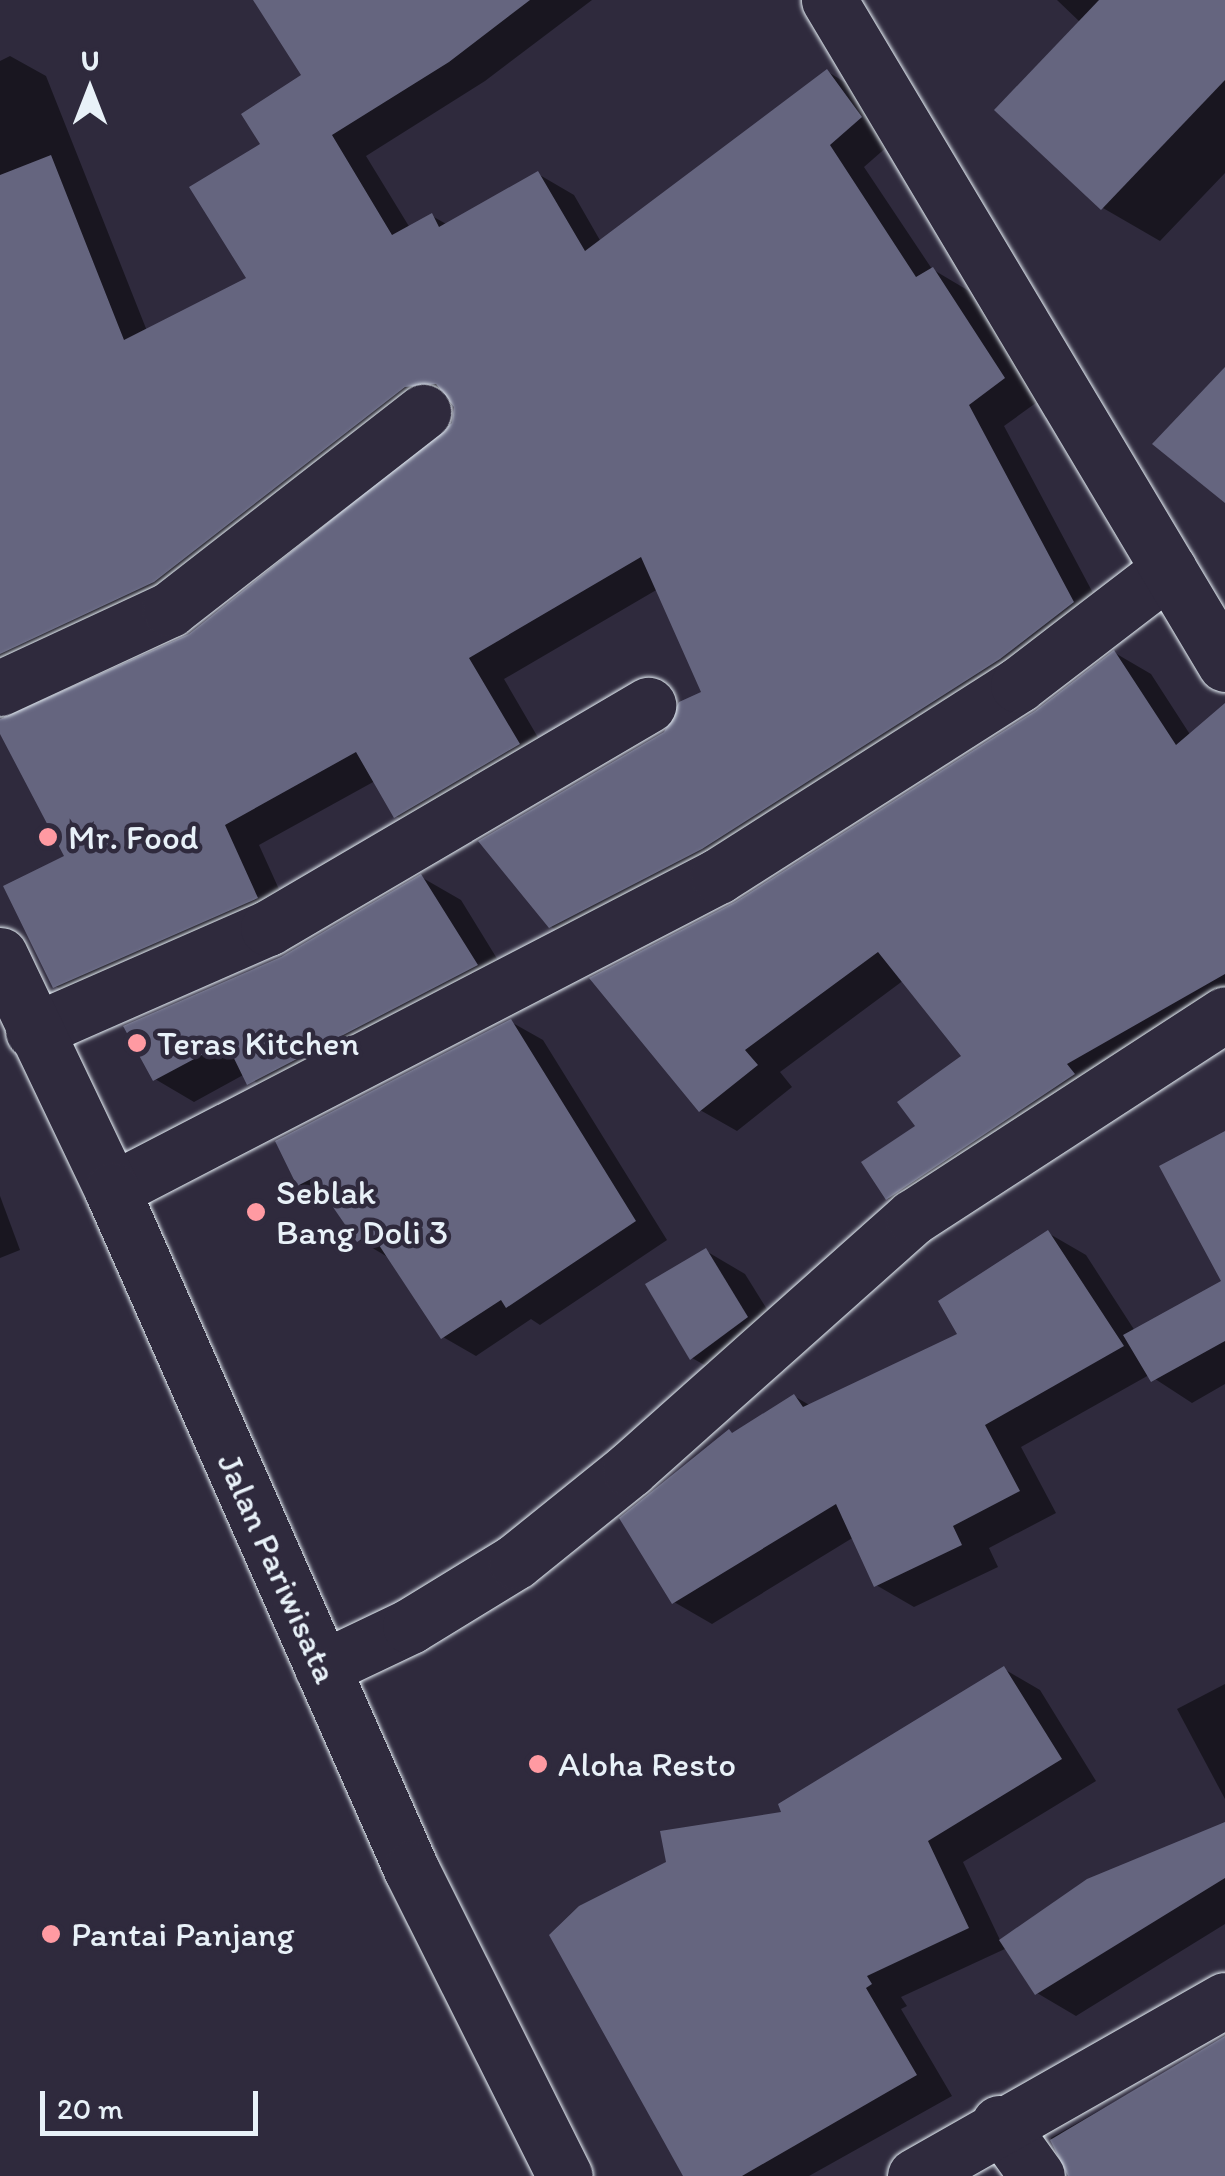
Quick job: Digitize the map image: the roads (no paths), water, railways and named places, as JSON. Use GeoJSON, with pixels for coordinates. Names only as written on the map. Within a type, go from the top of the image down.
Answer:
{"type":"FeatureCollection","features":[{"type":"Feature","properties":{"kind":"street"},"geometry":{"type":"LineString","coordinates":[[830,0],[1224,660]]}},
{"type":"Feature","properties":{"kind":"street"},"geometry":{"type":"LineString","coordinates":[[0,688],[170,610],[424,412]]}},
{"type":"Feature","properties":{"kind":"street"},"geometry":{"type":"LineString","coordinates":[[112,1190],[718,876],[1018,685],[1168,569]]}},
{"type":"Feature","properties":{"kind":"street"},"geometry":{"type":"LineString","coordinates":[[33,1030],[268,928],[648,705]]}},
{"type":"Feature","properties":{"kind":"street","name":"Jalan Pariwisata"},"geometry":{"type":"LineString","coordinates":[[0,955],[112,1190],[412,1869],[564,2176]]}},
{"type":"Feature","properties":{"kind":"street"},"geometry":{"type":"LineString","coordinates":[[322,1668],[410,1626],[516,1561],[630,1468],[912,1217],[1225,1014]]}},
{"type":"Feature","properties":{"kind":"street"},"geometry":{"type":"LineString","coordinates":[[915,2176],[999,2123],[1225,2000]]}},
{"type":"Feature","properties":{"kind":"street"},"geometry":{"type":"LineString","coordinates":[[999,2123],[1037,2176]]}},
{"type":"Feature","properties":{"kind":"place","name":"Mr. Food"},"geometry":{"type":"Point","coordinates":[48,837]}},
{"type":"Feature","properties":{"kind":"place","name":"Teras Kitchen"},"geometry":{"type":"Point","coordinates":[137,1043]}},
{"type":"Feature","properties":{"kind":"place","name":"Seblak Bang Doli 3"},"geometry":{"type":"Point","coordinates":[256,1212]}},
{"type":"Feature","properties":{"kind":"place","name":"Aloha Resto"},"geometry":{"type":"Point","coordinates":[538,1764]}},
{"type":"Feature","properties":{"kind":"place","name":"Pantai Panjang"},"geometry":{"type":"Point","coordinates":[51,1934]}}]}
